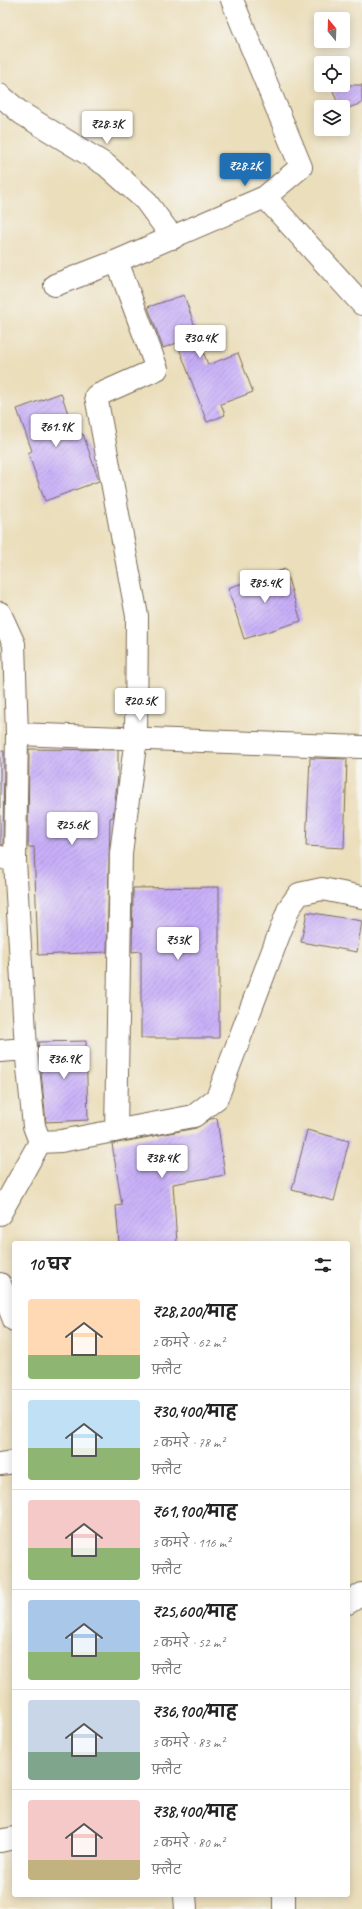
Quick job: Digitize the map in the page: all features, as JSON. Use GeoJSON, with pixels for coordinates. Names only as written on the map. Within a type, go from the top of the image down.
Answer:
{"type":"FeatureCollection","features":[{"type":"Feature","properties":{"kind":"street"},"geometry":{"type":"LineString","coordinates":[[55,285],[173,238],[264,198],[301,168],[232,0]]}},
{"type":"Feature","properties":{"kind":"street"},"geometry":{"type":"LineString","coordinates":[[0,95],[21,113],[106,165],[145,200],[173,238]]}},
{"type":"Feature","properties":{"kind":"street"},"geometry":{"type":"LineString","coordinates":[[264,198],[362,304]]}},
{"type":"Feature","properties":{"kind":"street"},"geometry":{"type":"LineString","coordinates":[[116,1131],[121,853],[136,738],[137,616],[96,396],[157,369],[117,261]]}},
{"type":"Feature","properties":{"kind":"street"},"geometry":{"type":"LineString","coordinates":[[0,613],[14,644],[17,734],[8,859],[34,1126],[40,1142],[0,1214]]}},
{"type":"Feature","properties":{"kind":"street"},"geometry":{"type":"LineString","coordinates":[[17,734],[362,747]]}},
{"type":"Feature","properties":{"kind":"street"},"geometry":{"type":"LineString","coordinates":[[40,1142],[60,1141],[194,1116],[217,1098],[289,908],[299,894],[322,889],[362,898]]}},
{"type":"Feature","properties":{"kind":"street"},"geometry":{"type":"LineString","coordinates":[[0,1051],[26,1050]]}},
{"type":"Feature","properties":{"kind":"street"},"geometry":{"type":"LineString","coordinates":[[0,1284],[12,1315]]}},
{"type":"Feature","properties":{"kind":"street"},"geometry":{"type":"LineString","coordinates":[[0,1464],[12,1462]]}},
{"type":"Feature","properties":{"kind":"street"},"geometry":{"type":"LineString","coordinates":[[350,1602],[362,1594]]}},
{"type":"Feature","properties":{"kind":"street"},"geometry":{"type":"LineString","coordinates":[[0,1841],[12,1838]]}},
{"type":"Feature","properties":{"kind":"street"},"geometry":{"type":"LineString","coordinates":[[184,1897],[186,1909]]}},
{"type":"Feature","properties":{"kind":"building"},"geometry":{"type":"Polygon","coordinates":[[[350,85],[362,85],[362,103],[350,107],[350,100],[336,100],[334,92],[350,92],[350,85]]]}},
{"type":"Feature","properties":{"kind":"building"},"geometry":{"type":"Polygon","coordinates":[[[184,295],[208,365],[238,353],[253,392],[221,404],[225,415],[207,422],[177,343],[163,348],[148,307],[184,295]]]}},
{"type":"Feature","properties":{"kind":"building"},"geometry":{"type":"Polygon","coordinates":[[[61,393],[76,437],[83,434],[99,481],[45,501],[28,453],[32,451],[17,409],[61,393]]]}},
{"type":"Feature","properties":{"kind":"building"},"geometry":{"type":"Polygon","coordinates":[[[285,569],[301,621],[244,639],[228,588],[285,569]]]}},
{"type":"Feature","properties":{"kind":"building"},"geometry":{"type":"Polygon","coordinates":[[[29,749],[118,750],[118,776],[113,817],[110,818],[107,952],[38,955],[34,847],[28,847],[29,749]]]}},
{"type":"Feature","properties":{"kind":"building"},"geometry":{"type":"Polygon","coordinates":[[[0,751],[4,751],[3,845],[0,845],[0,751]]]}},
{"type":"Feature","properties":{"kind":"building"},"geometry":{"type":"Polygon","coordinates":[[[310,758],[347,759],[344,848],[306,846],[310,758]]]}},
{"type":"Feature","properties":{"kind":"building"},"geometry":{"type":"Polygon","coordinates":[[[219,887],[219,1038],[141,1038],[141,951],[132,952],[133,888],[219,887]]]}},
{"type":"Feature","properties":{"kind":"building"},"geometry":{"type":"Polygon","coordinates":[[[307,912],[362,921],[357,952],[301,942],[307,912]]]}},
{"type":"Feature","properties":{"kind":"building"},"geometry":{"type":"Polygon","coordinates":[[[86,1041],[88,1120],[46,1122],[38,1042],[86,1041]]]}},
{"type":"Feature","properties":{"kind":"building"},"geometry":{"type":"Polygon","coordinates":[[[217,1118],[225,1175],[173,1184],[177,1241],[119,1241],[116,1206],[122,1205],[112,1144],[196,1128],[210,1119],[217,1118]]]}},
{"type":"Feature","properties":{"kind":"building"},"geometry":{"type":"Polygon","coordinates":[[[307,1130],[349,1141],[334,1201],[292,1190],[307,1130]]]}}]}
